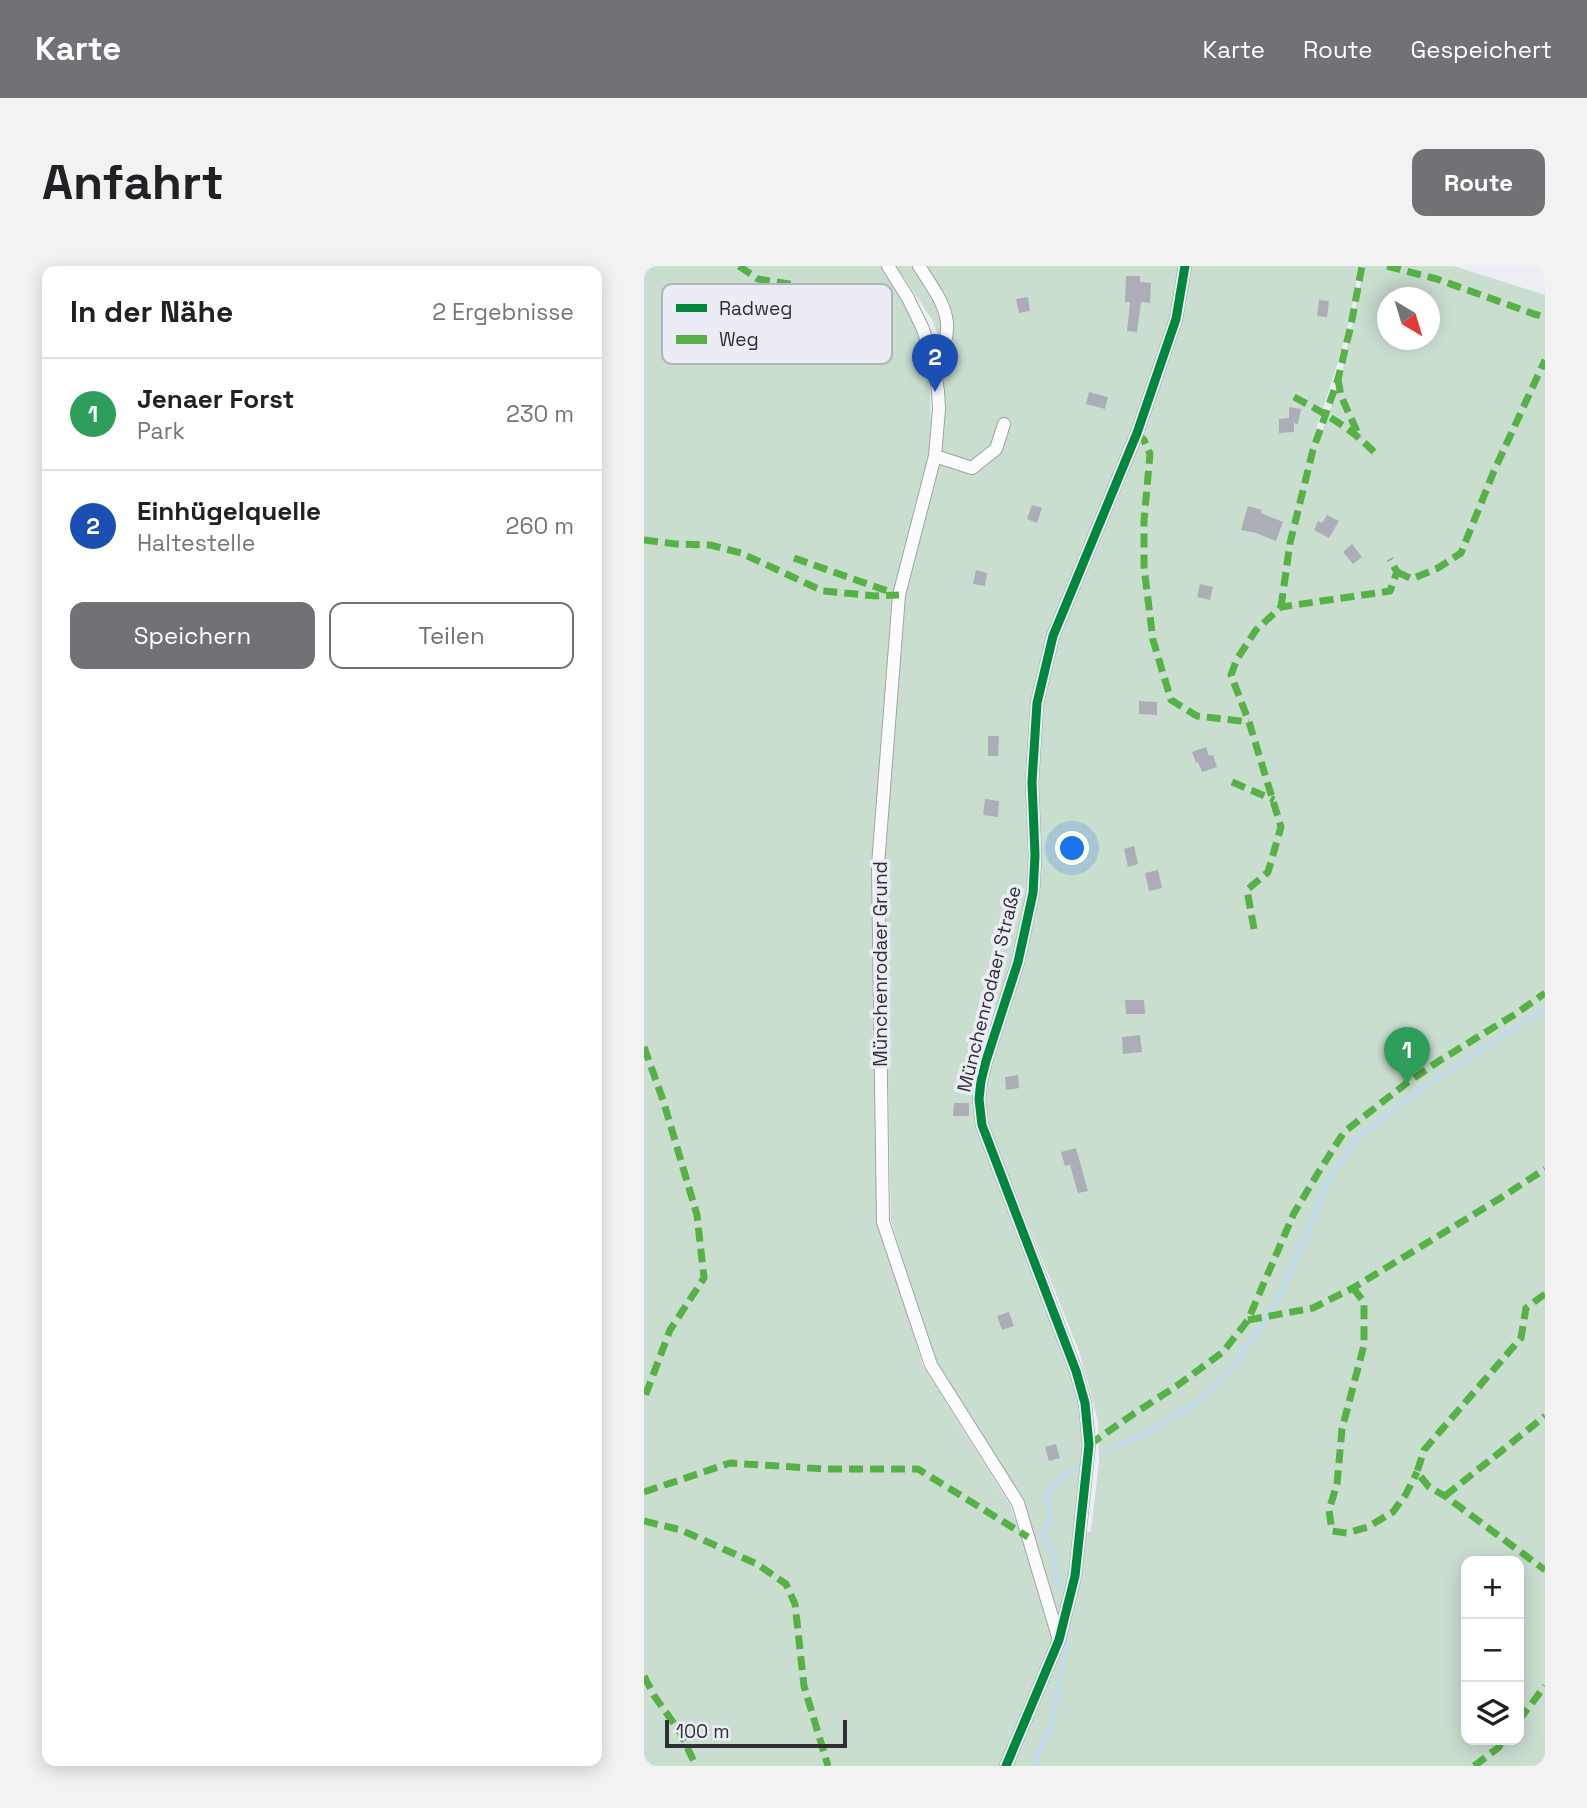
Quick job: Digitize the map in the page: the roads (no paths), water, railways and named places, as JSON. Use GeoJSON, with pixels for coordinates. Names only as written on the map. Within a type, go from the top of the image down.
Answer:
{"type":"FeatureCollection","features":[{"type":"Feature","properties":{"kind":"street","name":"Münchenrodaer Grund"},"geometry":{"type":"LineString","coordinates":[[888,266],[923,328],[939,391],[935,456],[899,596],[878,864],[883,1222],[931,1364],[1018,1503],[1059,1640]]}},
{"type":"Feature","properties":{"kind":"street"},"geometry":{"type":"LineString","coordinates":[[919,266],[946,313],[948,334],[943,351],[934,365]]}},
{"type":"Feature","properties":{"kind":"street","name":"Münchenrodaer Straße"},"geometry":{"type":"LineString","coordinates":[[1006,1766],[1059,1640],[1075,1576],[1089,1445],[1088,1420],[1076,1371],[982,1125],[979,1099],[986,1061],[1018,962],[1032,893],[1035,855],[1032,782],[1037,703],[1053,636],[1137,433],[1176,318],[1185,266]]}},
{"type":"Feature","properties":{"kind":"street"},"geometry":{"type":"LineString","coordinates":[[935,456],[972,468],[996,449],[1004,424]]}},
{"type":"Feature","properties":{"kind":"waterway"},"geometry":{"type":"LineString","coordinates":[[1103,1453],[1146,1433],[1196,1403],[1232,1369],[1278,1299],[1329,1180],[1356,1139],[1415,1093],[1545,1008]]}},
{"type":"Feature","properties":{"kind":"waterway"},"geometry":{"type":"LineString","coordinates":[[1058,1587],[1055,1560],[1046,1543],[1044,1530],[1050,1517],[1045,1498],[1059,1479],[1076,1467]]}},
{"type":"Feature","properties":{"kind":"waterway"},"geometry":{"type":"LineString","coordinates":[[1034,1766],[1051,1723],[1065,1655],[1066,1633]]}},
{"type":"Feature","properties":{"kind":"place","name":"Einhügelquelle"},"geometry":{"type":"Point","coordinates":[935,392]}},
{"type":"Feature","properties":{"kind":"place","name":"Jenaer Forst"},"geometry":{"type":"Point","coordinates":[1407,1085]}}]}
